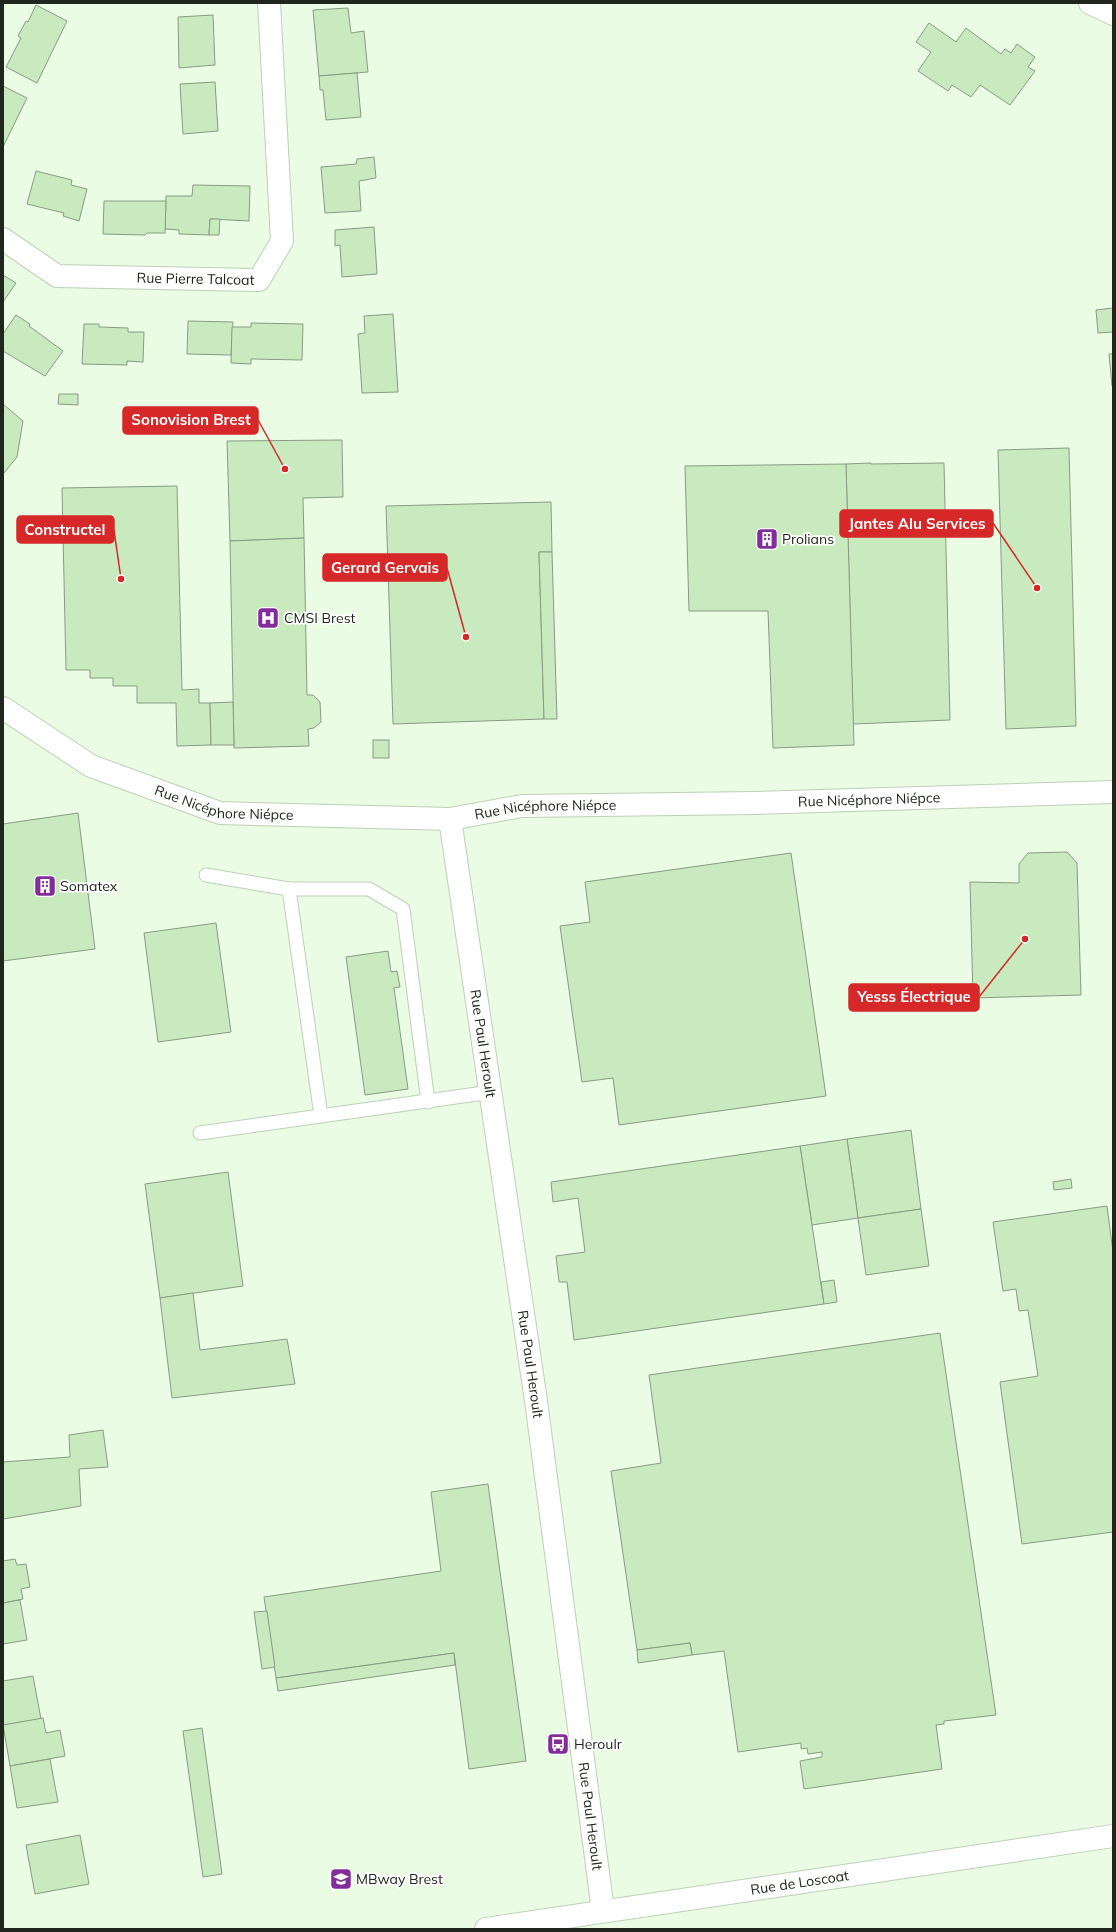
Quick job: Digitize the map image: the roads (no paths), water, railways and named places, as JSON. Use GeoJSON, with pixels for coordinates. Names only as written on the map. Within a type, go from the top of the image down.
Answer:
{"type":"FeatureCollection","features":[{"type":"Feature","properties":{"kind":"street","name":"Rue Pierre Talcoat"},"geometry":{"type":"LineString","coordinates":[[3,239],[57,276],[258,280],[282,241],[269,3]]}},
{"type":"Feature","properties":{"kind":"street"},"geometry":{"type":"LineString","coordinates":[[1090,3],[1113,14]]}},
{"type":"Feature","properties":{"kind":"street","name":"Rue Nicéphore Niépce"},"geometry":{"type":"LineString","coordinates":[[3,708],[91,766],[220,813],[450,819],[522,806],[755,803],[1113,792]]}},
{"type":"Feature","properties":{"kind":"street","name":"Rue Paul Heroult"},"geometry":{"type":"LineString","coordinates":[[450,819],[536,1401],[603,1911]]}},
{"type":"Feature","properties":{"kind":"street","name":"Rue de Loscoat"},"geometry":{"type":"LineString","coordinates":[[486,1929],[1113,1836]]}},
{"type":"Feature","properties":{"kind":"lane"},"geometry":{"type":"LineString","coordinates":[[206,875],[289,889],[369,889],[403,909],[428,1102]]}},
{"type":"Feature","properties":{"kind":"lane"},"geometry":{"type":"LineString","coordinates":[[289,889],[321,1116]]}},
{"type":"Feature","properties":{"kind":"lane"},"geometry":{"type":"LineString","coordinates":[[200,1133],[491,1092]]}},
{"type":"Feature","properties":{"kind":"place","name":"Sonovision Brest"},"geometry":{"type":"Point","coordinates":[285,469]}},
{"type":"Feature","properties":{"kind":"place","name":"Prolians"},"geometry":{"type":"Point","coordinates":[767,539]}},
{"type":"Feature","properties":{"kind":"place","name":"Constructel"},"geometry":{"type":"Point","coordinates":[121,579]}},
{"type":"Feature","properties":{"kind":"place","name":"Jantes Alu Services"},"geometry":{"type":"Point","coordinates":[1037,588]}},
{"type":"Feature","properties":{"kind":"place","name":"CMSI Brest"},"geometry":{"type":"Point","coordinates":[268,618]}},
{"type":"Feature","properties":{"kind":"place","name":"Gerard Gervais"},"geometry":{"type":"Point","coordinates":[466,637]}},
{"type":"Feature","properties":{"kind":"place","name":"Somatex"},"geometry":{"type":"Point","coordinates":[45,886]}},
{"type":"Feature","properties":{"kind":"place","name":"Yesss Électrique"},"geometry":{"type":"Point","coordinates":[1025,939]}},
{"type":"Feature","properties":{"kind":"place","name":"Heroulr"},"geometry":{"type":"Point","coordinates":[558,1744]}},
{"type":"Feature","properties":{"kind":"place","name":"MBway Brest"},"geometry":{"type":"Point","coordinates":[341,1879]}}]}
